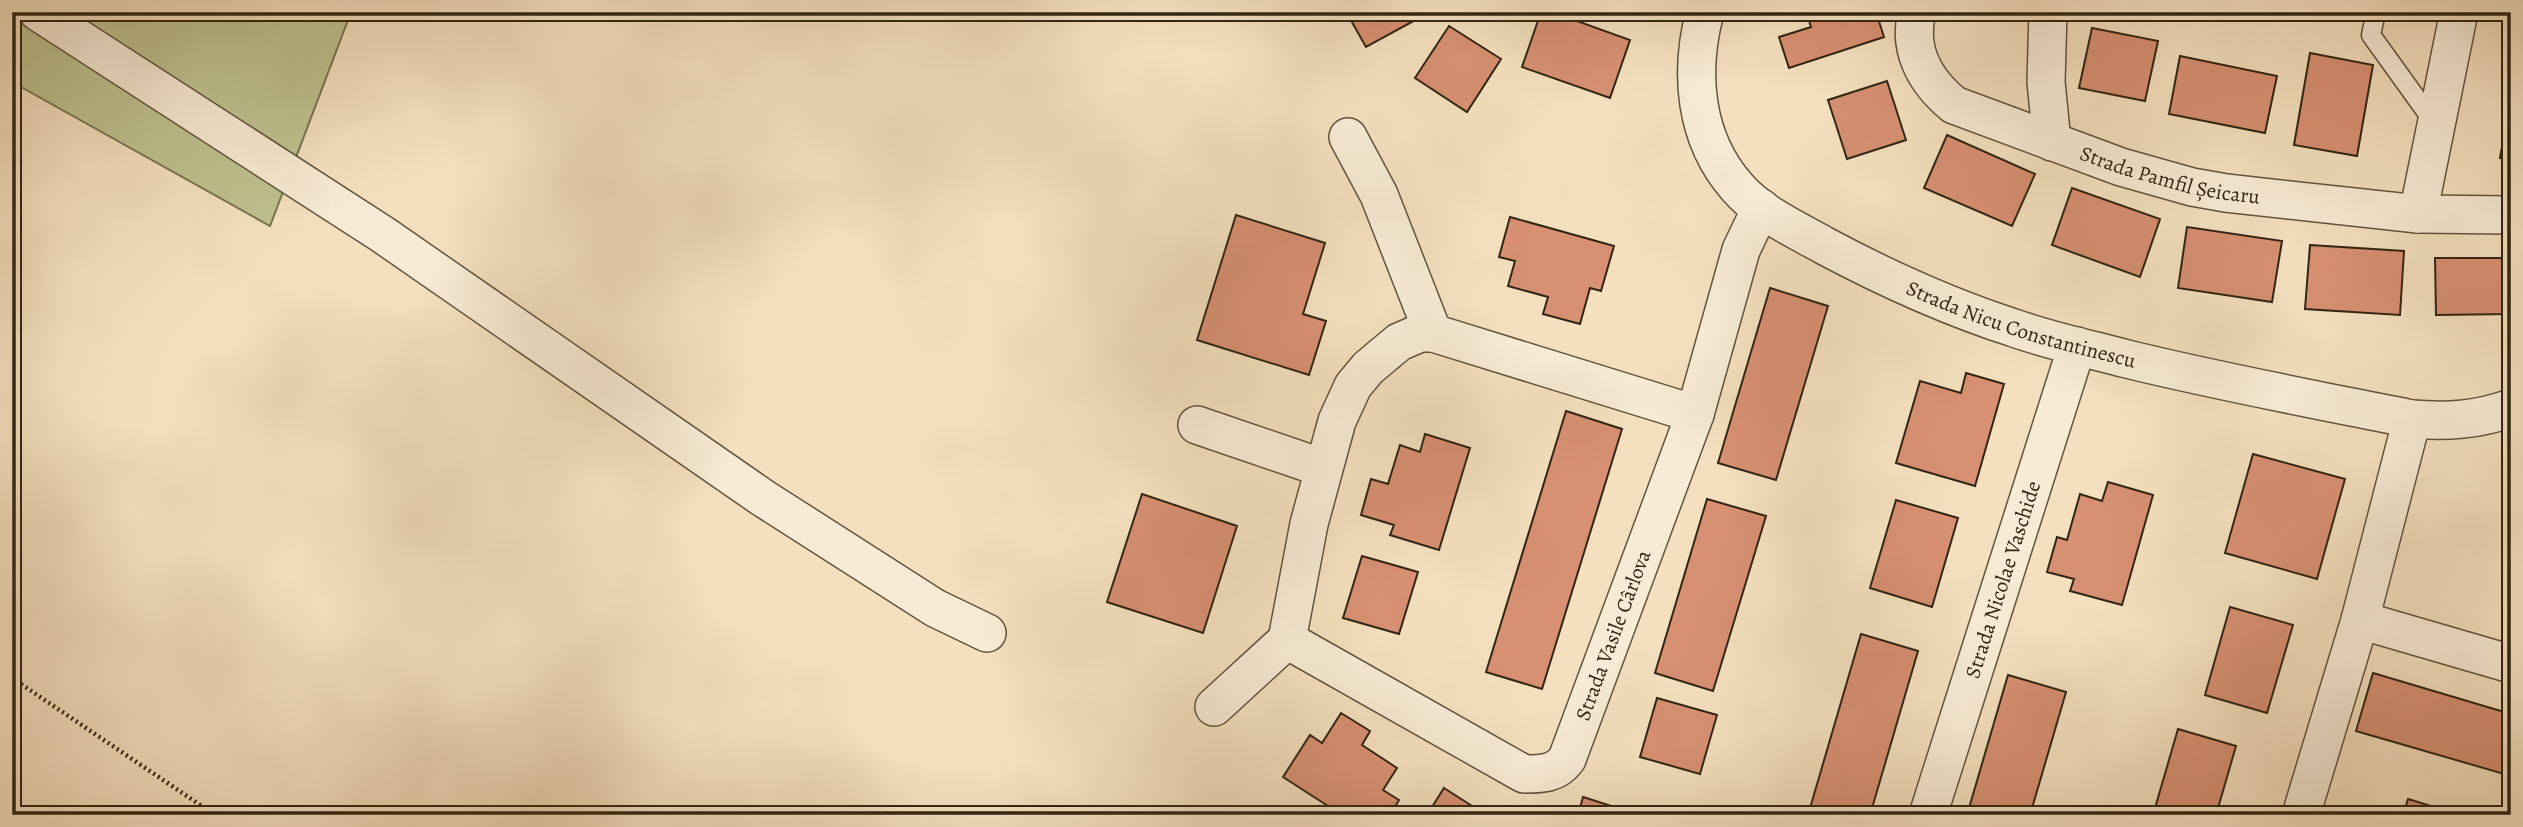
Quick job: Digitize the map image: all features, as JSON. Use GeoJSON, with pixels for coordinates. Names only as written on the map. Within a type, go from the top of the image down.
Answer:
{"type":"FeatureCollection","features":[{"type":"Feature","properties":{"kind":"street"},"geometry":{"type":"LineString","coordinates":[[38,12],[382,234],[763,498],[935,608],[987,633]]}},
{"type":"Feature","properties":{"kind":"street","name":"Strada Nicu Constantinescu"},"geometry":{"type":"LineString","coordinates":[[1705,12],[1698,38],[1696,92],[1701,118],[1722,167],[1738,188],[1761,208],[1843,256],[1900,283],[2015,328],[2179,371],[2412,419],[2440,422],[2468,420],[2511,408]]}},
{"type":"Feature","properties":{"kind":"street"},"geometry":{"type":"LineString","coordinates":[[1917,12],[1914,37],[1917,57],[1938,92],[1954,104],[2052,142]]}},
{"type":"Feature","properties":{"kind":"street","name":"Strada Pamfil Șeicaru"},"geometry":{"type":"LineString","coordinates":[[2048,12],[2046,82],[2052,142],[2158,179],[2240,195],[2418,214],[2511,215]]}},
{"type":"Feature","properties":{"kind":"street"},"geometry":{"type":"LineString","coordinates":[[2418,214],[2459,12]]}},
{"type":"Feature","properties":{"kind":"street"},"geometry":{"type":"LineString","coordinates":[[1348,137],[1379,195],[1433,333]]}},
{"type":"Feature","properties":{"kind":"street","name":"Strada Vasile Cârlova"},"geometry":{"type":"LineString","coordinates":[[1287,640],[1524,774],[1542,774],[1560,768],[1567,760],[1695,414],[1741,250],[1761,208]]}},
{"type":"Feature","properties":{"kind":"street"},"geometry":{"type":"LineString","coordinates":[[1214,707],[1287,640],[1309,524],[1337,421],[1353,386],[1368,368],[1398,342],[1420,333],[1433,333],[1695,414]]}},
{"type":"Feature","properties":{"kind":"street","name":"Strada Nicolae Vaschide"},"geometry":{"type":"LineString","coordinates":[[1928,815],[2077,346]]}},
{"type":"Feature","properties":{"kind":"street"},"geometry":{"type":"LineString","coordinates":[[2301,815],[2360,620],[2412,419]]}},
{"type":"Feature","properties":{"kind":"street"},"geometry":{"type":"LineString","coordinates":[[1197,425],[1324,468]]}},
{"type":"Feature","properties":{"kind":"street"},"geometry":{"type":"LineString","coordinates":[[2360,620],[2511,664]]}},
{"type":"Feature","properties":{"kind":"lane"},"geometry":{"type":"LineString","coordinates":[[2376,12],[2371,35],[2436,126]]}},
{"type":"Feature","properties":{"kind":"path"},"geometry":{"type":"LineString","coordinates":[[12,678],[215,815]]}},
{"type":"Feature","properties":{"kind":"green space"},"geometry":{"type":"Polygon","coordinates":[[[12,12],[351,12],[270,226],[12,82],[12,12]]]}},
{"type":"Feature","properties":{"kind":"building"},"geometry":{"type":"Polygon","coordinates":[[[1353,12],[1430,12],[1366,47],[1348,15],[1353,12]]]}},
{"type":"Feature","properties":{"kind":"building"},"geometry":{"type":"Polygon","coordinates":[[[1541,12],[1552,12],[1630,40],[1610,98],[1522,67],[1541,12]]]}},
{"type":"Feature","properties":{"kind":"building"},"geometry":{"type":"Polygon","coordinates":[[[1806,12],[1876,12],[1884,37],[1789,68],[1779,37],[1811,27],[1806,12]]]}},
{"type":"Feature","properties":{"kind":"building"},"geometry":{"type":"Polygon","coordinates":[[[1449,26],[1501,59],[1467,112],[1415,78],[1449,26]]]}},
{"type":"Feature","properties":{"kind":"building"},"geometry":{"type":"Polygon","coordinates":[[[2092,28],[2158,41],[2145,101],[2079,88],[2092,28]]]}},
{"type":"Feature","properties":{"kind":"building"},"geometry":{"type":"Polygon","coordinates":[[[2310,53],[2373,65],[2357,156],[2294,145],[2310,53]]]}},
{"type":"Feature","properties":{"kind":"building"},"geometry":{"type":"Polygon","coordinates":[[[2180,56],[2277,76],[2265,133],[2169,114],[2180,56]]]}},
{"type":"Feature","properties":{"kind":"building"},"geometry":{"type":"Polygon","coordinates":[[[1887,81],[1906,140],[1847,159],[1828,100],[1887,81]]]}},
{"type":"Feature","properties":{"kind":"building"},"geometry":{"type":"Polygon","coordinates":[[[2511,95],[2511,160],[2500,158],[2511,95]]]}},
{"type":"Feature","properties":{"kind":"building"},"geometry":{"type":"Polygon","coordinates":[[[1947,135],[2035,174],[2012,226],[1924,188],[1947,135]]]}},
{"type":"Feature","properties":{"kind":"building"},"geometry":{"type":"Polygon","coordinates":[[[2072,188],[2160,219],[2140,277],[2052,245],[2072,188]]]}},
{"type":"Feature","properties":{"kind":"building"},"geometry":{"type":"Polygon","coordinates":[[[1236,215],[1325,243],[1303,314],[1326,321],[1309,375],[1197,340],[1236,215]]]}},
{"type":"Feature","properties":{"kind":"building"},"geometry":{"type":"Polygon","coordinates":[[[1510,217],[1614,246],[1601,291],[1590,288],[1580,324],[1543,314],[1548,297],[1508,286],[1515,261],[1499,257],[1510,217]]]}},
{"type":"Feature","properties":{"kind":"building"},"geometry":{"type":"Polygon","coordinates":[[[2187,227],[2282,241],[2272,302],[2178,288],[2187,227]]]}},
{"type":"Feature","properties":{"kind":"building"},"geometry":{"type":"Polygon","coordinates":[[[2310,245],[2404,251],[2400,315],[2305,309],[2310,245]]]}},
{"type":"Feature","properties":{"kind":"building"},"geometry":{"type":"Polygon","coordinates":[[[2435,258],[2511,258],[2511,314],[2436,315],[2435,258]]]}},
{"type":"Feature","properties":{"kind":"building"},"geometry":{"type":"Polygon","coordinates":[[[1770,288],[1828,306],[1776,480],[1718,463],[1770,288]]]}},
{"type":"Feature","properties":{"kind":"building"},"geometry":{"type":"Polygon","coordinates":[[[1966,373],[2004,384],[1975,486],[1896,463],[1920,381],[1961,393],[1966,373]]]}},
{"type":"Feature","properties":{"kind":"building"},"geometry":{"type":"Polygon","coordinates":[[[1566,411],[1622,429],[1542,689],[1486,672],[1566,411]]]}},
{"type":"Feature","properties":{"kind":"building"},"geometry":{"type":"Polygon","coordinates":[[[1425,434],[1470,448],[1439,550],[1390,535],[1394,525],[1361,515],[1371,479],[1388,484],[1400,445],[1420,452],[1425,434]]]}},
{"type":"Feature","properties":{"kind":"building"},"geometry":{"type":"Polygon","coordinates":[[[2253,454],[2345,479],[2317,579],[2225,553],[2253,454]]]}},
{"type":"Feature","properties":{"kind":"building"},"geometry":{"type":"Polygon","coordinates":[[[2108,482],[2153,495],[2122,605],[2070,591],[2074,579],[2047,572],[2057,537],[2067,540],[2080,494],[2102,501],[2108,482]]]}},
{"type":"Feature","properties":{"kind":"building"},"geometry":{"type":"Polygon","coordinates":[[[1142,494],[1237,526],[1203,633],[1107,602],[1142,494]]]}},
{"type":"Feature","properties":{"kind":"building"},"geometry":{"type":"Polygon","coordinates":[[[1707,499],[1766,516],[1713,691],[1655,673],[1707,499]]]}},
{"type":"Feature","properties":{"kind":"building"},"geometry":{"type":"Polygon","coordinates":[[[1896,500],[1958,518],[1932,607],[1870,588],[1896,500]]]}},
{"type":"Feature","properties":{"kind":"building"},"geometry":{"type":"Polygon","coordinates":[[[1362,556],[1418,572],[1399,634],[1343,618],[1362,556]]]}},
{"type":"Feature","properties":{"kind":"building"},"geometry":{"type":"Polygon","coordinates":[[[2230,607],[2293,625],[2267,713],[2205,695],[2230,607]]]}},
{"type":"Feature","properties":{"kind":"building"},"geometry":{"type":"Polygon","coordinates":[[[1861,634],[1918,651],[1870,815],[1808,815],[1861,634]]]}},
{"type":"Feature","properties":{"kind":"building"},"geometry":{"type":"Polygon","coordinates":[[[2373,673],[2511,714],[2511,776],[2356,731],[2373,673]]]}},
{"type":"Feature","properties":{"kind":"building"},"geometry":{"type":"Polygon","coordinates":[[[2008,675],[2066,692],[2030,815],[1967,815],[2008,675]]]}},
{"type":"Feature","properties":{"kind":"building"},"geometry":{"type":"Polygon","coordinates":[[[1657,698],[1717,715],[1700,774],[1640,757],[1657,698]]]}},
{"type":"Feature","properties":{"kind":"building"},"geometry":{"type":"Polygon","coordinates":[[[1341,713],[1370,731],[1362,745],[1397,768],[1383,790],[1399,800],[1390,815],[1342,815],[1283,777],[1310,735],[1322,743],[1341,713]]]}},
{"type":"Feature","properties":{"kind":"building"},"geometry":{"type":"Polygon","coordinates":[[[2178,729],[2236,746],[2216,815],[2153,815],[2178,729]]]}},
{"type":"Feature","properties":{"kind":"building"},"geometry":{"type":"Polygon","coordinates":[[[1444,788],[1486,815],[1427,815],[1444,788]]]}},
{"type":"Feature","properties":{"kind":"building"},"geometry":{"type":"Polygon","coordinates":[[[1583,797],[1618,808],[1615,815],[1578,815],[1583,797]]]}},
{"type":"Feature","properties":{"kind":"building"},"geometry":{"type":"Polygon","coordinates":[[[2408,799],[2460,815],[2403,815],[2408,799]]]}}]}
